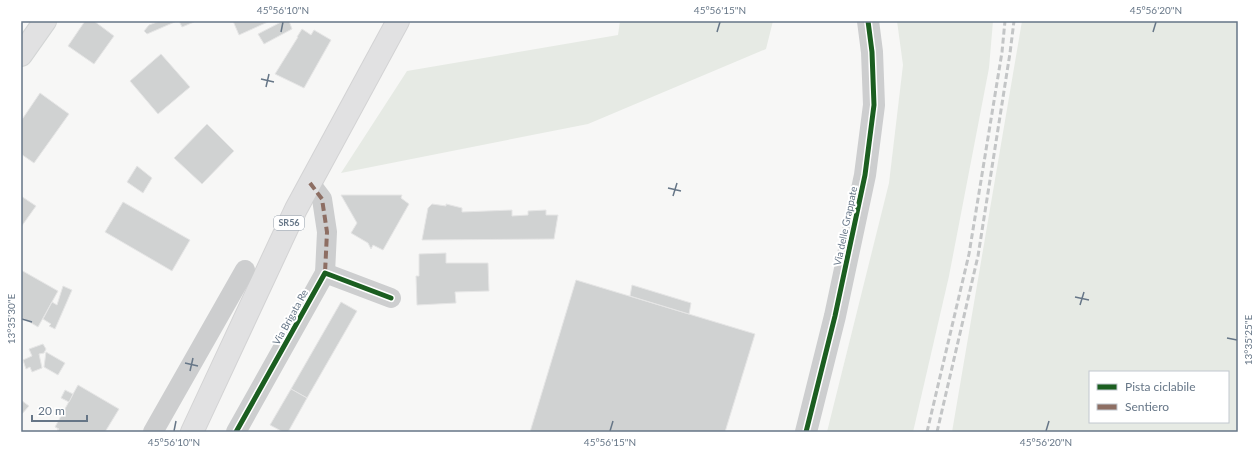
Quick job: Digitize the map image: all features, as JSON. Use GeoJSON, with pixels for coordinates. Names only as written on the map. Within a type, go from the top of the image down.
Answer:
{"type":"FeatureCollection","features":[{"type":"Feature","properties":{"kind":"main road"},"geometry":{"type":"LineString","coordinates":[[21,55],[45,21]]}},
{"type":"Feature","properties":{"kind":"main road","name":"SR56"},"geometry":{"type":"LineString","coordinates":[[192,432],[296,208],[398,21]]}},
{"type":"Feature","properties":{"kind":"street","name":"Via delle Grappate"},"geometry":{"type":"LineString","coordinates":[[806,432],[835,316],[865,175],[874,105],[872,52],[868,21]]}},
{"type":"Feature","properties":{"kind":"street"},"geometry":{"type":"LineString","coordinates":[[310,184],[322,199],[326,232],[325,273],[391,298]]}},
{"type":"Feature","properties":{"kind":"street"},"geometry":{"type":"LineString","coordinates":[[153,432],[245,270]]}},
{"type":"Feature","properties":{"kind":"street","name":"Via Brigata Re"},"geometry":{"type":"LineString","coordinates":[[236,432],[325,273]]}},
{"type":"Feature","properties":{"kind":"shaded area"},"geometry":{"type":"Polygon","coordinates":[[[620,21],[773,21],[766,49],[588,124],[341,173],[407,71],[618,35],[620,21]]]}},
{"type":"Feature","properties":{"kind":"shaded area"},"geometry":{"type":"Polygon","coordinates":[[[897,21],[993,21],[989,68],[949,276],[913,432],[827,432],[889,183],[903,65],[897,21]]]}},
{"type":"Feature","properties":{"kind":"shaded area"},"geometry":{"type":"Polygon","coordinates":[[[1022,21],[1238,21],[1238,432],[952,432],[1022,21]]]}},
{"type":"Feature","properties":{"kind":"building"},"geometry":{"type":"Polygon","coordinates":[[[85,21],[94,21],[114,36],[94,64],[68,46],[85,21]]]}},
{"type":"Feature","properties":{"kind":"building"},"geometry":{"type":"Polygon","coordinates":[[[160,21],[177,21],[147,34],[144,31],[149,25],[160,21]]]}},
{"type":"Feature","properties":{"kind":"building"},"geometry":{"type":"Polygon","coordinates":[[[179,21],[194,21],[194,22],[182,27],[179,21]]]}},
{"type":"Feature","properties":{"kind":"building"},"geometry":{"type":"Polygon","coordinates":[[[233,21],[270,21],[239,35],[233,21]]]}},
{"type":"Feature","properties":{"kind":"building"},"geometry":{"type":"Polygon","coordinates":[[[283,21],[289,21],[292,29],[264,44],[258,34],[283,21]]]}},
{"type":"Feature","properties":{"kind":"building"},"geometry":{"type":"Polygon","coordinates":[[[302,29],[311,35],[314,30],[331,40],[304,88],[275,74],[302,29]]]}},
{"type":"Feature","properties":{"kind":"building"},"geometry":{"type":"Polygon","coordinates":[[[161,54],[190,87],[158,114],[130,81],[161,54]]]}},
{"type":"Feature","properties":{"kind":"building"},"geometry":{"type":"Polygon","coordinates":[[[40,93],[69,114],[34,163],[21,154],[21,121],[40,93]]]}},
{"type":"Feature","properties":{"kind":"building"},"geometry":{"type":"Polygon","coordinates":[[[207,124],[234,151],[202,184],[174,158],[207,124]]]}},
{"type":"Feature","properties":{"kind":"building"},"geometry":{"type":"Polygon","coordinates":[[[137,166],[152,178],[143,193],[127,182],[137,166]]]}},
{"type":"Feature","properties":{"kind":"building"},"geometry":{"type":"Polygon","coordinates":[[[341,195],[402,195],[401,198],[409,204],[383,250],[373,245],[371,249],[368,243],[351,233],[357,223],[341,195]]]}},
{"type":"Feature","properties":{"kind":"building"},"geometry":{"type":"Polygon","coordinates":[[[21,196],[36,206],[21,227],[21,196]]]}},
{"type":"Feature","properties":{"kind":"building"},"geometry":{"type":"Polygon","coordinates":[[[123,202],[190,240],[172,271],[105,232],[123,202]]]}},
{"type":"Feature","properties":{"kind":"building"},"geometry":{"type":"Polygon","coordinates":[[[432,204],[446,206],[446,204],[462,208],[462,212],[512,210],[512,216],[528,215],[528,211],[546,210],[546,215],[558,215],[554,239],[422,240],[428,208],[432,204]]]}},
{"type":"Feature","properties":{"kind":"building"},"geometry":{"type":"Polygon","coordinates":[[[446,253],[446,263],[488,263],[489,291],[455,292],[456,303],[417,305],[416,276],[419,276],[419,254],[446,253]]]}},
{"type":"Feature","properties":{"kind":"building"},"geometry":{"type":"Polygon","coordinates":[[[21,270],[58,291],[38,327],[21,317],[21,270]]]}},
{"type":"Feature","properties":{"kind":"building"},"geometry":{"type":"Polygon","coordinates":[[[576,280],[755,334],[725,432],[530,432],[576,280]]]}},
{"type":"Feature","properties":{"kind":"building"},"geometry":{"type":"Polygon","coordinates":[[[632,285],[691,303],[689,314],[630,296],[632,285]]]}},
{"type":"Feature","properties":{"kind":"building"},"geometry":{"type":"Polygon","coordinates":[[[63,286],[72,290],[55,329],[49,326],[51,324],[43,319],[52,302],[57,305],[63,286]]]}},
{"type":"Feature","properties":{"kind":"building"},"geometry":{"type":"Polygon","coordinates":[[[341,302],[357,311],[307,398],[291,389],[341,302]]]}},
{"type":"Feature","properties":{"kind":"building"},"geometry":{"type":"Polygon","coordinates":[[[43,344],[46,349],[44,353],[39,354],[42,368],[32,372],[30,367],[26,369],[23,360],[32,356],[29,349],[43,344]]]}},
{"type":"Feature","properties":{"kind":"building"},"geometry":{"type":"Polygon","coordinates":[[[46,352],[65,363],[58,375],[44,367],[46,352]]]}},
{"type":"Feature","properties":{"kind":"building"},"geometry":{"type":"Polygon","coordinates":[[[78,385],[119,409],[105,432],[60,432],[57,430],[59,429],[55,427],[78,385]]]}},
{"type":"Feature","properties":{"kind":"building"},"geometry":{"type":"Polygon","coordinates":[[[291,389],[307,398],[288,432],[283,432],[270,425],[291,389]]]}},
{"type":"Feature","properties":{"kind":"building"},"geometry":{"type":"Polygon","coordinates":[[[65,390],[73,394],[69,402],[61,398],[65,390]]]}},
{"type":"Feature","properties":{"kind":"building"},"geometry":{"type":"Polygon","coordinates":[[[21,400],[29,406],[21,415],[21,400]]]}},
{"type":"Feature","properties":{"kind":"railway"},"geometry":{"type":"LineString","coordinates":[[927,432],[969,254],[1002,52],[1005,21]]}},
{"type":"Feature","properties":{"kind":"railway"},"geometry":{"type":"LineString","coordinates":[[937,432],[978,256],[1014,21]]}},
{"type":"Feature","properties":{"kind":"marked path"},"geometry":{"type":"LineString","coordinates":[[310,183],[322,199],[327,232],[325,273]]}},
{"type":"Feature","properties":{"kind":"cycle path"},"geometry":{"type":"LineString","coordinates":[[806,432],[835,316],[865,175],[874,105],[872,52],[868,21]]}},
{"type":"Feature","properties":{"kind":"cycle path"},"geometry":{"type":"LineString","coordinates":[[236,432],[325,273],[391,298]]}}]}
